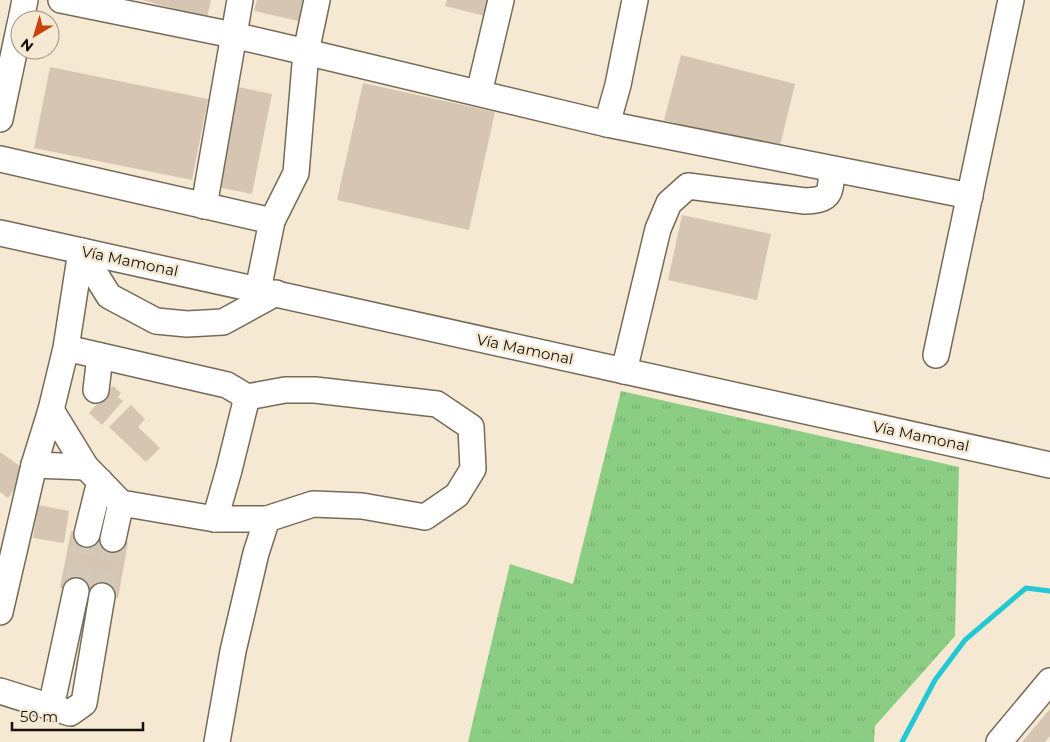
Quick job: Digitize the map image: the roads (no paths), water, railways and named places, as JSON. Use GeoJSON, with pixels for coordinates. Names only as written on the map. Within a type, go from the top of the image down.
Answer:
{"type":"FeatureCollection","features":[{"type":"Feature","properties":{"kind":"street"},"geometry":{"type":"LineString","coordinates":[[62,0],[233,35],[607,124],[970,196]]}},
{"type":"Feature","properties":{"kind":"street"},"geometry":{"type":"LineString","coordinates":[[204,206],[240,0]]}},
{"type":"Feature","properties":{"kind":"street"},"geometry":{"type":"LineString","coordinates":[[81,251],[110,296],[156,321],[187,324],[223,322],[267,291],[272,221],[296,173],[306,52],[317,0]]}},
{"type":"Feature","properties":{"kind":"street"},"geometry":{"type":"LineString","coordinates":[[479,93],[501,0]]}},
{"type":"Feature","properties":{"kind":"street"},"geometry":{"type":"LineString","coordinates":[[607,124],[618,85],[635,0]]}},
{"type":"Feature","properties":{"kind":"street"},"geometry":{"type":"LineString","coordinates":[[936,355],[1011,0]]}},
{"type":"Feature","properties":{"kind":"street"},"geometry":{"type":"LineString","coordinates":[[0,119],[12,60]]}},
{"type":"Feature","properties":{"kind":"street"},"geometry":{"type":"LineString","coordinates":[[0,159],[272,221]]}},
{"type":"Feature","properties":{"kind":"street"},"geometry":{"type":"LineString","coordinates":[[624,370],[658,230],[669,204],[688,186],[805,201],[818,200],[826,197],[830,191],[832,169]]}},
{"type":"Feature","properties":{"kind":"street","name":"Vía Mamonal"},"geometry":{"type":"LineString","coordinates":[[0,233],[1050,465]]}},
{"type":"Feature","properties":{"kind":"street"},"geometry":{"type":"LineString","coordinates":[[0,612],[3,581],[34,465],[51,410],[66,348],[81,251]]}},
{"type":"Feature","properties":{"kind":"street"},"geometry":{"type":"LineString","coordinates":[[51,410],[93,474],[121,503],[215,519],[267,519],[313,504],[362,506],[425,518],[457,495],[473,469],[471,427],[436,404],[314,390],[285,390],[247,397],[228,385],[66,348]]}},
{"type":"Feature","properties":{"kind":"street"},"geometry":{"type":"LineString","coordinates":[[96,390],[100,356]]}},
{"type":"Feature","properties":{"kind":"street"},"geometry":{"type":"LineString","coordinates":[[215,519],[230,470],[247,397]]}},
{"type":"Feature","properties":{"kind":"street"},"geometry":{"type":"LineString","coordinates":[[34,465],[93,474]]}},
{"type":"Feature","properties":{"kind":"street"},"geometry":{"type":"LineString","coordinates":[[87,534],[93,474]]}},
{"type":"Feature","properties":{"kind":"street"},"geometry":{"type":"LineString","coordinates":[[113,539],[121,503]]}},
{"type":"Feature","properties":{"kind":"street"},"geometry":{"type":"LineString","coordinates":[[216,742],[233,651],[256,553],[267,519]]}},
{"type":"Feature","properties":{"kind":"street"},"geometry":{"type":"LineString","coordinates":[[51,707],[76,590]]}},
{"type":"Feature","properties":{"kind":"street"},"geometry":{"type":"LineString","coordinates":[[0,691],[70,713],[84,703],[102,596]]}},
{"type":"Feature","properties":{"kind":"street"},"geometry":{"type":"LineString","coordinates":[[999,742],[1050,681]]}},
{"type":"Feature","properties":{"kind":"waterway"},"geometry":{"type":"LineString","coordinates":[[902,742],[935,680],[965,640],[1026,588],[1050,591]]}},
{"type":"Feature","properties":{"kind":"tunnel"},"geometry":{"type":"LineString","coordinates":[[76,591],[87,534]]}},
{"type":"Feature","properties":{"kind":"tunnel"},"geometry":{"type":"LineString","coordinates":[[102,596],[113,539]]}}]}
